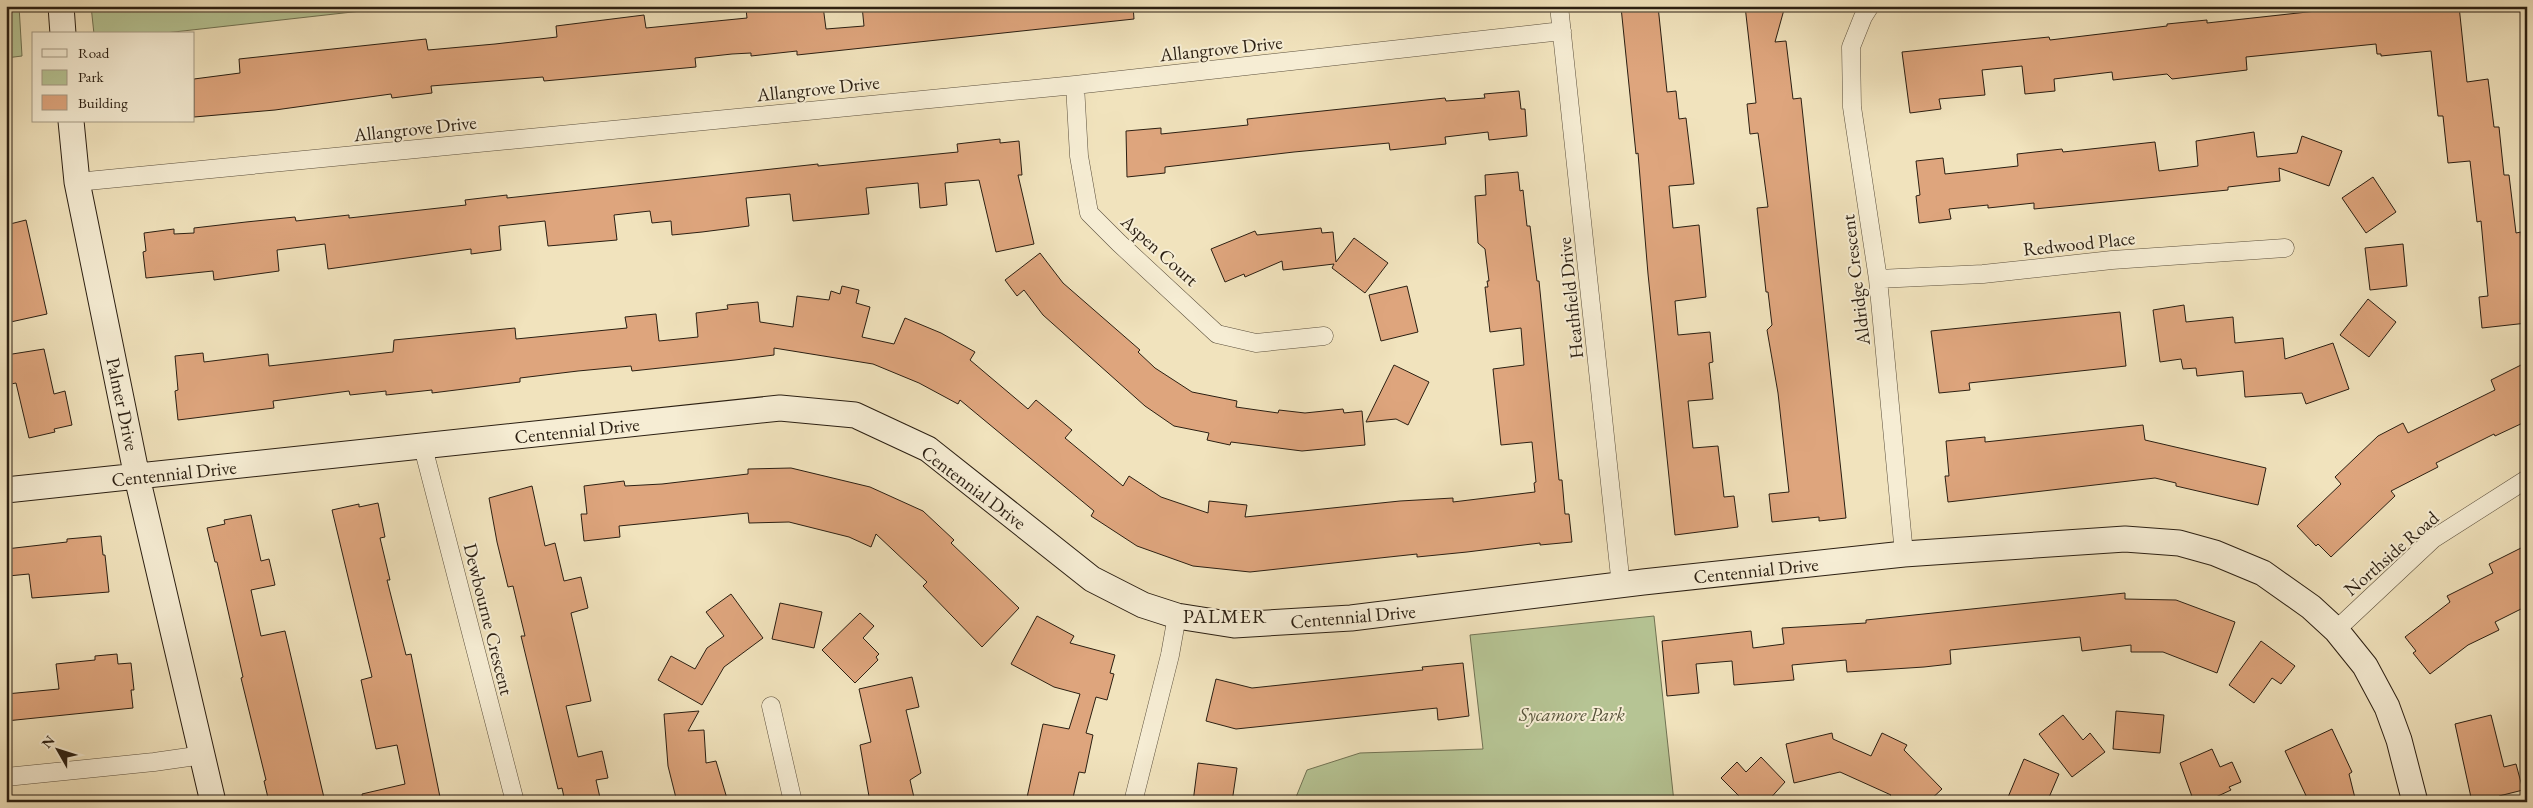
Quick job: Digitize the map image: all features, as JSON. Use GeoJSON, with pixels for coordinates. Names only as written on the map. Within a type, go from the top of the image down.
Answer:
{"type":"FeatureCollection","features":[{"type":"Feature","properties":{"kind":"street"},"geometry":{"type":"LineString","coordinates":[[61,6],[63,32]]}},
{"type":"Feature","properties":{"kind":"street","name":"Heathfield Drive"},"geometry":{"type":"LineString","coordinates":[[1559,6],[1622,586]]}},
{"type":"Feature","properties":{"kind":"street","name":"Aldridge Crescent"},"geometry":{"type":"LineString","coordinates":[[1870,6],[1863,17],[1851,47],[1852,107],[1878,279],[1904,554]]}},
{"type":"Feature","properties":{"kind":"street","name":"Allangrove Drive"},"geometry":{"type":"LineString","coordinates":[[77,182],[1075,84],[1562,31]]}},
{"type":"Feature","properties":{"kind":"street","name":"Aspen Court"},"geometry":{"type":"LineString","coordinates":[[1075,84],[1079,156],[1089,213],[1119,244],[1218,334],[1256,343],[1324,336]]}},
{"type":"Feature","properties":{"kind":"street","name":"Palmer Drive"},"geometry":{"type":"LineString","coordinates":[[71,122],[77,182],[137,477],[213,802]]}},
{"type":"Feature","properties":{"kind":"street","name":"Redwood Place"},"geometry":{"type":"LineString","coordinates":[[1878,279],[1983,274],[2112,260],[2285,248]]}},
{"type":"Feature","properties":{"kind":"street","name":"Centennial Drive"},"geometry":{"type":"LineString","coordinates":[[6,490],[780,408],[855,415],[928,449],[1092,579],[1143,605],[1177,616],[1234,625],[1351,618],[1904,554],[2124,539],[2178,543],[2215,553],[2263,573],[2312,607],[2336,630],[2365,666],[2387,707],[2399,740],[2416,802]]}},
{"type":"Feature","properties":{"kind":"street","name":"Dewbourne Crescent"},"geometry":{"type":"LineString","coordinates":[[423,447],[514,802]]}},
{"type":"Feature","properties":{"kind":"street","name":"Northside Road"},"geometry":{"type":"LineString","coordinates":[[2336,630],[2433,540],[2527,479]]}},
{"type":"Feature","properties":{"kind":"street"},"geometry":{"type":"LineString","coordinates":[[1133,802],[1170,655],[1177,616]]}},
{"type":"Feature","properties":{"kind":"street"},"geometry":{"type":"LineString","coordinates":[[771,706],[793,802]]}},
{"type":"Feature","properties":{"kind":"street"},"geometry":{"type":"LineString","coordinates":[[6,777],[154,762],[203,755]]}},
{"type":"Feature","properties":{"kind":"green space"},"geometry":{"type":"Polygon","coordinates":[[[6,6],[19,6],[22,56],[6,58],[6,6]]]}},
{"type":"Feature","properties":{"kind":"green space"},"geometry":{"type":"Polygon","coordinates":[[[91,6],[406,6],[174,32],[94,32],[91,6]]]}},
{"type":"Feature","properties":{"kind":"green space","name":"Sycamore Park"},"geometry":{"type":"Polygon","coordinates":[[[1654,616],[1674,802],[1294,802],[1307,770],[1360,753],[1483,749],[1470,635],[1654,616]]]}},
{"type":"Feature","properties":{"kind":"building"},"geometry":{"type":"Polygon","coordinates":[[[774,6],[823,6],[826,29],[864,26],[862,6],[1133,6],[1134,19],[797,55],[797,51],[751,56],[751,53],[732,54],[695,58],[696,67],[544,81],[543,77],[431,86],[432,93],[392,98],[391,94],[275,110],[195,117],[195,79],[240,73],[239,59],[426,39],[428,50],[495,44],[557,37],[556,26],[644,15],[646,28],[747,18],[746,9],[774,6]]]}},
{"type":"Feature","properties":{"kind":"building"},"geometry":{"type":"Polygon","coordinates":[[[1658,6],[1667,92],[1676,91],[1679,119],[1686,118],[1694,184],[1669,186],[1673,228],[1699,225],[1706,297],[1675,301],[1678,335],[1710,332],[1713,362],[1709,363],[1713,399],[1688,401],[1693,448],[1718,446],[1724,497],[1734,496],[1738,527],[1675,535],[1648,274],[1638,153],[1636,154],[1621,7],[1658,6]]]}},
{"type":"Feature","properties":{"kind":"building"},"geometry":{"type":"Polygon","coordinates":[[[1745,6],[1785,6],[1775,42],[1786,41],[1793,99],[1801,98],[1846,518],[1819,521],[1819,517],[1772,522],[1769,494],[1789,492],[1778,393],[1767,330],[1772,325],[1768,292],[1766,292],[1757,208],[1768,207],[1758,133],[1750,134],[1747,104],[1756,103],[1745,6]]]}},
{"type":"Feature","properties":{"kind":"building"},"geometry":{"type":"Polygon","coordinates":[[[2362,6],[2459,6],[2467,82],[2488,79],[2494,127],[2499,127],[2504,175],[2509,175],[2516,233],[2521,232],[2525,282],[2527,281],[2527,323],[2482,328],[2479,297],[2488,296],[2481,221],[2477,222],[2470,161],[2448,163],[2443,116],[2438,116],[2431,51],[2381,56],[2381,54],[2377,54],[2376,44],[2246,57],[2247,70],[2172,79],[2167,74],[2113,80],[2112,72],[2054,79],[2055,91],[2025,94],[2022,66],[1982,70],[1985,95],[1939,99],[1941,109],[1910,113],[1902,52],[2049,37],[2050,40],[2167,26],[2167,24],[2207,20],[2207,23],[2362,6]]]}},
{"type":"Feature","properties":{"kind":"building"},"geometry":{"type":"Polygon","coordinates":[[[1519,91],[1521,109],[1525,109],[1527,136],[1489,140],[1488,132],[1445,137],[1446,144],[1390,150],[1389,143],[1294,152],[1165,167],[1165,173],[1127,177],[1126,131],[1161,128],[1161,134],[1248,125],[1247,119],[1445,98],[1446,101],[1485,98],[1484,94],[1519,91]]]}},
{"type":"Feature","properties":{"kind":"building"},"geometry":{"type":"Polygon","coordinates":[[[2254,132],[2257,157],[2297,153],[2302,136],[2342,151],[2329,186],[2279,168],[2280,181],[2228,187],[2228,190],[2034,209],[2034,203],[1988,208],[1988,205],[1949,209],[1951,219],[1919,223],[1916,196],[1920,195],[1916,161],[1943,158],[1945,174],[2018,166],[2017,154],[2062,149],[2063,152],[2155,142],[2159,171],[2198,166],[2196,141],[2254,132]]]}},
{"type":"Feature","properties":{"kind":"building"},"geometry":{"type":"Polygon","coordinates":[[[1000,139],[1000,143],[1019,141],[1022,175],[1018,175],[1034,244],[996,252],[979,180],[945,183],[947,205],[920,208],[918,183],[866,188],[869,214],[793,221],[790,194],[746,198],[749,226],[672,235],[671,221],[652,223],[650,211],[614,215],[617,240],[548,246],[545,221],[499,226],[501,250],[471,254],[471,249],[328,269],[325,244],[277,250],[279,271],[214,280],[213,271],[146,278],[143,252],[146,251],[144,233],[174,229],[174,234],[194,233],[194,228],[295,217],[296,221],[349,215],[349,218],[466,205],[465,200],[507,195],[507,198],[818,164],[818,166],[958,152],[957,144],[1000,139]]]}},
{"type":"Feature","properties":{"kind":"building"},"geometry":{"type":"Polygon","coordinates":[[[1518,172],[1520,191],[1523,190],[1527,226],[1530,226],[1537,281],[1539,281],[1559,480],[1562,480],[1565,514],[1569,514],[1572,542],[1540,545],[1540,543],[1417,557],[1417,554],[1250,572],[1193,566],[1137,546],[1091,516],[1094,511],[960,400],[958,404],[919,383],[873,364],[774,348],[774,355],[632,371],[631,366],[578,371],[520,378],[520,382],[432,393],[432,390],[386,395],[386,391],[350,395],[349,391],[273,401],[274,408],[178,420],[175,391],[178,390],[175,356],[203,353],[204,362],[268,354],[269,366],[393,352],[394,340],[515,328],[516,339],[627,328],[625,317],[656,314],[659,341],[698,337],[696,313],[728,309],[727,305],[758,302],[760,322],[793,327],[797,296],[829,300],[831,291],[840,294],[842,286],[859,290],[856,303],[870,307],[862,337],[894,344],[905,318],[941,333],[975,352],[970,360],[1028,409],[1036,400],[1072,430],[1065,438],[1123,486],[1129,476],[1161,497],[1208,513],[1209,501],[1247,505],[1245,517],[1400,501],[1453,498],[1453,502],[1535,492],[1534,483],[1536,482],[1532,442],[1501,445],[1493,369],[1524,365],[1521,328],[1490,332],[1485,287],[1488,287],[1487,281],[1489,281],[1485,249],[1478,243],[1475,196],[1486,195],[1485,175],[1518,172]]]}},
{"type":"Feature","properties":{"kind":"building"},"geometry":{"type":"Polygon","coordinates":[[[2373,177],[2396,212],[2366,233],[2342,198],[2373,177]]]}},
{"type":"Feature","properties":{"kind":"building"},"geometry":{"type":"Polygon","coordinates":[[[26,220],[47,314],[6,323],[6,225],[26,220]]]}},
{"type":"Feature","properties":{"kind":"building"},"geometry":{"type":"Polygon","coordinates":[[[1321,228],[1322,233],[1333,232],[1336,262],[1354,238],[1388,263],[1365,293],[1332,268],[1334,264],[1283,270],[1282,261],[1245,277],[1244,274],[1225,282],[1211,249],[1255,231],[1257,235],[1321,228]]]}},
{"type":"Feature","properties":{"kind":"building"},"geometry":{"type":"Polygon","coordinates":[[[2403,244],[2407,286],[2370,290],[2365,248],[2403,244]]]}},
{"type":"Feature","properties":{"kind":"building"},"geometry":{"type":"Polygon","coordinates":[[[1040,253],[1063,283],[1140,350],[1138,352],[1155,368],[1192,392],[1237,401],[1236,407],[1278,413],[1279,410],[1305,413],[1343,409],[1344,413],[1362,411],[1365,445],[1302,451],[1231,442],[1230,445],[1207,440],[1209,433],[1174,426],[1145,406],[1043,315],[1024,290],[1017,296],[1005,280],[1040,253]]]}},
{"type":"Feature","properties":{"kind":"building"},"geometry":{"type":"Polygon","coordinates":[[[1407,286],[1418,332],[1381,341],[1369,295],[1407,286]]]}},
{"type":"Feature","properties":{"kind":"building"},"geometry":{"type":"Polygon","coordinates":[[[2368,299],[2396,322],[2369,357],[2340,335],[2368,299]]]}},
{"type":"Feature","properties":{"kind":"building"},"geometry":{"type":"Polygon","coordinates":[[[2184,305],[2186,322],[2233,317],[2235,343],[2283,338],[2285,359],[2333,343],[2349,389],[2306,404],[2302,393],[2245,397],[2243,371],[2197,376],[2196,368],[2183,369],[2181,359],[2160,362],[2153,310],[2184,305]]]}},
{"type":"Feature","properties":{"kind":"building"},"geometry":{"type":"Polygon","coordinates":[[[2120,312],[2126,366],[1969,383],[1970,390],[1939,393],[1931,331],[2120,312]]]}},
{"type":"Feature","properties":{"kind":"building"},"geometry":{"type":"Polygon","coordinates":[[[44,349],[54,394],[65,391],[72,425],[54,429],[55,432],[29,438],[16,383],[6,385],[6,355],[44,349]]]}},
{"type":"Feature","properties":{"kind":"building"},"geometry":{"type":"Polygon","coordinates":[[[2527,362],[2527,421],[2495,436],[2494,434],[2436,463],[2438,467],[2391,491],[2395,496],[2331,557],[2318,544],[2316,546],[2297,526],[2341,484],[2335,477],[2378,436],[2403,423],[2408,433],[2495,390],[2491,380],[2527,362]]]}},
{"type":"Feature","properties":{"kind":"building"},"geometry":{"type":"Polygon","coordinates":[[[1394,365],[1429,382],[1408,425],[1396,419],[1366,422],[1394,365]]]}},
{"type":"Feature","properties":{"kind":"building"},"geometry":{"type":"Polygon","coordinates":[[[2143,425],[2145,440],[2266,468],[2258,505],[2176,486],[2176,483],[2155,478],[1948,502],[1945,476],[1949,476],[1946,441],[1985,437],[1985,442],[2143,425]]]}},
{"type":"Feature","properties":{"kind":"building"},"geometry":{"type":"Polygon","coordinates":[[[791,468],[870,487],[923,511],[954,540],[951,543],[1019,608],[982,647],[923,586],[927,582],[876,534],[871,547],[849,537],[789,522],[749,523],[748,513],[619,526],[620,537],[584,541],[581,514],[587,514],[584,486],[624,481],[625,486],[662,484],[748,474],[748,469],[791,468]]]}},
{"type":"Feature","properties":{"kind":"building"},"geometry":{"type":"Polygon","coordinates":[[[532,486],[545,546],[555,543],[564,581],[581,577],[588,608],[571,613],[591,701],[566,706],[578,757],[602,751],[608,778],[596,780],[601,802],[565,802],[562,788],[558,789],[521,636],[525,636],[513,586],[508,587],[497,542],[489,498],[532,486]]]}},
{"type":"Feature","properties":{"kind":"building"},"geometry":{"type":"Polygon","coordinates":[[[378,503],[385,537],[380,538],[390,580],[387,580],[406,655],[411,654],[441,802],[363,802],[362,794],[405,784],[397,745],[376,749],[361,680],[372,677],[332,510],[359,504],[359,507],[378,503]]]}},
{"type":"Feature","properties":{"kind":"building"},"geometry":{"type":"Polygon","coordinates":[[[251,515],[261,561],[269,559],[275,585],[251,590],[261,636],[285,631],[325,802],[269,802],[264,781],[266,780],[241,678],[243,677],[217,562],[215,562],[207,528],[225,524],[224,520],[251,515]]]}},
{"type":"Feature","properties":{"kind":"building"},"geometry":{"type":"Polygon","coordinates":[[[101,536],[109,592],[32,598],[29,574],[8,576],[6,549],[67,542],[67,539],[101,536]]]}},
{"type":"Feature","properties":{"kind":"building"},"geometry":{"type":"Polygon","coordinates":[[[2527,545],[2527,606],[2495,622],[2499,630],[2468,645],[2430,674],[2413,653],[2416,651],[2405,637],[2450,602],[2447,596],[2493,573],[2489,564],[2527,545]]]}},
{"type":"Feature","properties":{"kind":"building"},"geometry":{"type":"Polygon","coordinates":[[[2125,593],[2125,599],[2176,600],[2235,622],[2217,673],[2163,652],[2131,652],[2131,645],[2082,651],[2080,637],[1950,650],[1951,664],[1924,667],[1847,672],[1846,660],[1792,665],[1794,680],[1734,685],[1732,661],[1696,664],[1699,693],[1667,696],[1662,641],[1751,631],[1753,648],[1784,644],[1782,628],[1866,623],[1866,620],[2125,593]]]}},
{"type":"Feature","properties":{"kind":"building"},"geometry":{"type":"Polygon","coordinates":[[[731,594],[763,638],[724,667],[702,705],[658,680],[671,656],[695,669],[707,648],[724,636],[706,612],[731,594]]]}},
{"type":"Feature","properties":{"kind":"building"},"geometry":{"type":"Polygon","coordinates":[[[780,603],[822,612],[814,648],[772,639],[780,603]]]}},
{"type":"Feature","properties":{"kind":"building"},"geometry":{"type":"Polygon","coordinates":[[[860,613],[874,626],[863,638],[879,654],[876,657],[878,660],[855,683],[822,650],[860,613]]]}},
{"type":"Feature","properties":{"kind":"building"},"geometry":{"type":"Polygon","coordinates":[[[1037,616],[1074,636],[1070,643],[1115,655],[1110,673],[1114,674],[1107,700],[1096,697],[1086,733],[1093,735],[1085,773],[1079,772],[1072,802],[1026,802],[1043,724],[1069,729],[1080,694],[1054,687],[1011,664],[1037,616]]]}},
{"type":"Feature","properties":{"kind":"building"},"geometry":{"type":"Polygon","coordinates":[[[2261,641],[2295,666],[2281,684],[2272,678],[2254,703],[2229,685],[2261,641]]]}},
{"type":"Feature","properties":{"kind":"building"},"geometry":{"type":"Polygon","coordinates":[[[117,654],[118,664],[131,663],[134,690],[131,690],[133,708],[6,721],[6,694],[59,689],[56,664],[95,660],[95,656],[117,654]]]}},
{"type":"Feature","properties":{"kind":"building"},"geometry":{"type":"Polygon","coordinates":[[[1463,663],[1469,716],[1438,720],[1437,708],[1236,729],[1206,721],[1216,679],[1252,688],[1423,670],[1422,667],[1463,663]]]}},
{"type":"Feature","properties":{"kind":"building"},"geometry":{"type":"Polygon","coordinates":[[[912,677],[919,707],[906,710],[921,773],[910,780],[915,802],[870,802],[860,745],[871,742],[859,689],[912,677]]]}},
{"type":"Feature","properties":{"kind":"building"},"geometry":{"type":"Polygon","coordinates":[[[699,711],[688,731],[704,730],[706,763],[716,761],[728,802],[677,802],[668,766],[664,714],[699,711]]]}},
{"type":"Feature","properties":{"kind":"building"},"geometry":{"type":"Polygon","coordinates":[[[2116,711],[2164,715],[2160,753],[2113,749],[2116,711]]]}},
{"type":"Feature","properties":{"kind":"building"},"geometry":{"type":"Polygon","coordinates":[[[2063,715],[2083,740],[2090,733],[2105,752],[2072,777],[2039,734],[2063,715]]]}},
{"type":"Feature","properties":{"kind":"building"},"geometry":{"type":"Polygon","coordinates":[[[2491,715],[2504,767],[2516,764],[2523,790],[2499,796],[2500,802],[2472,802],[2455,724],[2491,715]]]}},
{"type":"Feature","properties":{"kind":"building"},"geometry":{"type":"Polygon","coordinates":[[[2332,729],[2352,772],[2349,774],[2356,802],[2309,802],[2285,751],[2332,729]]]}},
{"type":"Feature","properties":{"kind":"building"},"geometry":{"type":"Polygon","coordinates":[[[1832,733],[1833,739],[1871,756],[1882,733],[1907,745],[1904,750],[1942,789],[1928,802],[1884,802],[1891,795],[1840,772],[1794,783],[1786,744],[1832,733]]]}},
{"type":"Feature","properties":{"kind":"building"},"geometry":{"type":"Polygon","coordinates":[[[2212,749],[2220,767],[2232,762],[2241,782],[2229,787],[2231,790],[2205,802],[2194,802],[2180,763],[2212,749]]]}},
{"type":"Feature","properties":{"kind":"building"},"geometry":{"type":"Polygon","coordinates":[[[1761,757],[1785,782],[1767,802],[1745,802],[1721,778],[1737,762],[1746,772],[1761,757]]]}},
{"type":"Feature","properties":{"kind":"building"},"geometry":{"type":"Polygon","coordinates":[[[2024,759],[2059,774],[2047,802],[2006,802],[2024,759]]]}},
{"type":"Feature","properties":{"kind":"building"},"geometry":{"type":"Polygon","coordinates":[[[1198,763],[1237,768],[1232,802],[1193,802],[1198,763]]]}},
{"type":"Feature","properties":{"kind":"district","name":"PALMER"},"geometry":{"type":"Point","coordinates":[1225,616]}}]}
